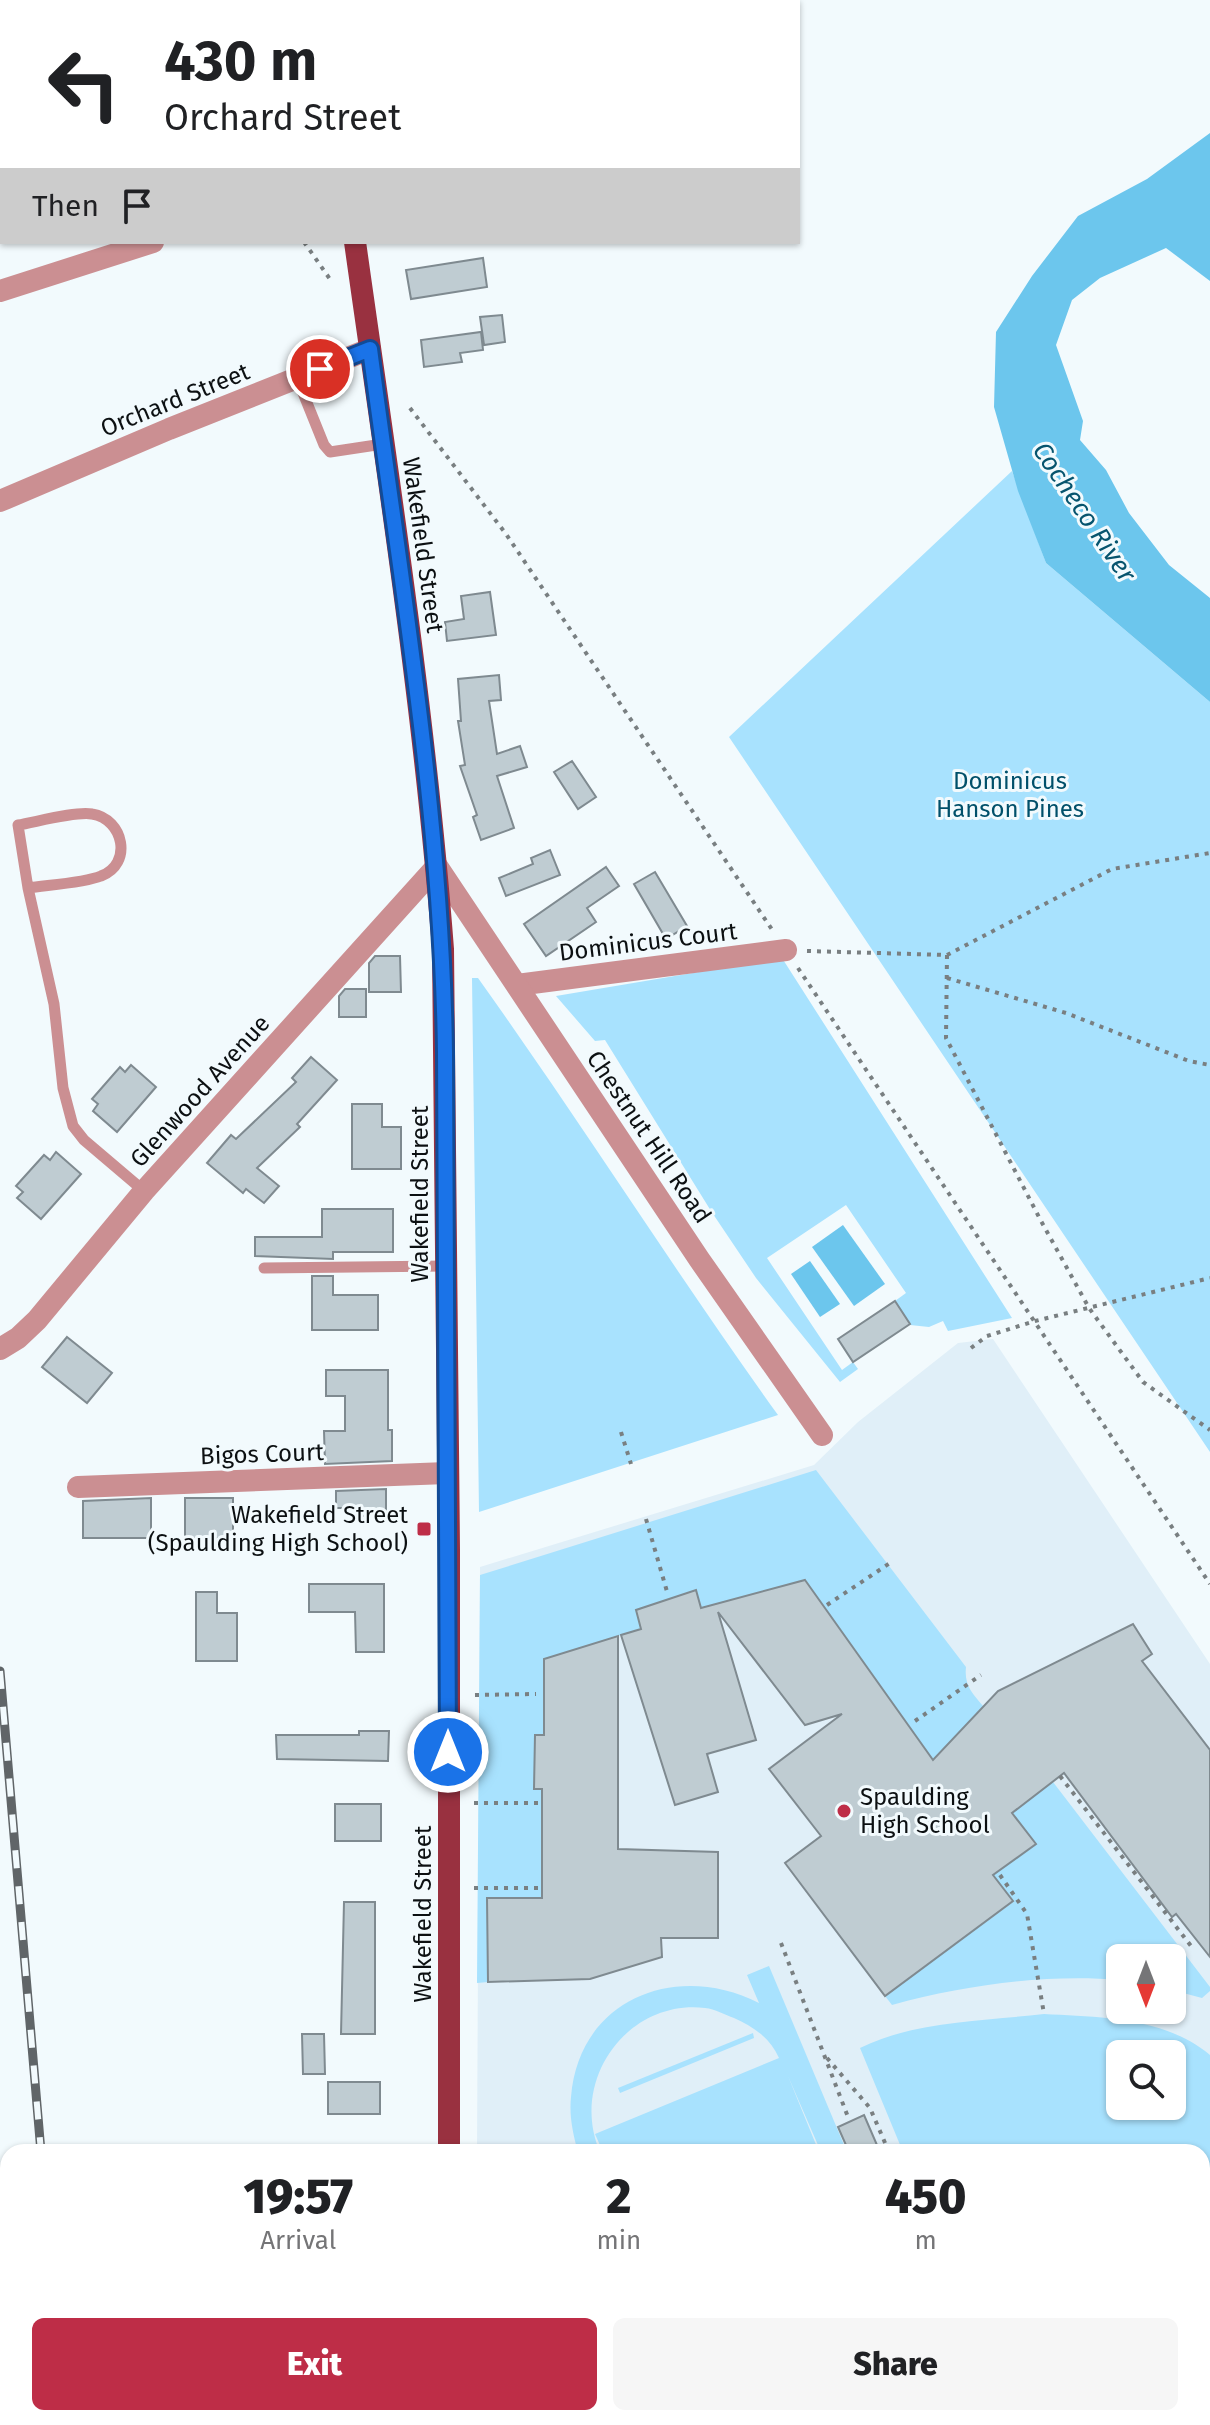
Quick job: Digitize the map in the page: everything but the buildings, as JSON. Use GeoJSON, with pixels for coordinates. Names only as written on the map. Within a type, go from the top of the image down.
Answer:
{"type":"FeatureCollection","features":[{"type":"Feature","properties":{"kind":"main road","name":"Wakefield Street"},"geometry":{"type":"LineString","coordinates":[[355,244],[437,866],[444,980],[449,2144]]}},
{"type":"Feature","properties":{"kind":"street"},"geometry":{"type":"LineString","coordinates":[[0,291],[147,244]]}},
{"type":"Feature","properties":{"kind":"street","name":"Orchard Street"},"geometry":{"type":"LineString","coordinates":[[0,501],[370,349]]}},
{"type":"Feature","properties":{"kind":"street","name":"Chestnut Hill Road"},"geometry":{"type":"LineString","coordinates":[[437,866],[699,1259],[822,1435]]}},
{"type":"Feature","properties":{"kind":"street","name":"Glenwood Avenue"},"geometry":{"type":"LineString","coordinates":[[0,1349],[18,1338],[37,1320],[144,1191],[437,866]]}},
{"type":"Feature","properties":{"kind":"street","name":"Dominicus Court"},"geometry":{"type":"LineString","coordinates":[[517,985],[786,950]]}},
{"type":"Feature","properties":{"kind":"street","name":"Bigos Court"},"geometry":{"type":"LineString","coordinates":[[78,1487],[447,1473]]}},
{"type":"Feature","properties":{"kind":"lane"},"geometry":{"type":"LineString","coordinates":[[297,378],[324,445],[330,452],[383,444]]}},
{"type":"Feature","properties":{"kind":"lane"},"geometry":{"type":"LineString","coordinates":[[28,888],[101,876],[114,867],[120,853],[116,826],[106,818],[89,813],[18,825],[28,888],[54,1004],[63,1088],[73,1126],[84,1140],[144,1191]]}},
{"type":"Feature","properties":{"kind":"lane"},"geometry":{"type":"LineString","coordinates":[[264,1268],[446,1266]]}},
{"type":"Feature","properties":{"kind":"path"},"geometry":{"type":"LineString","coordinates":[[305,244],[332,282]]}},
{"type":"Feature","properties":{"kind":"path"},"geometry":{"type":"LineString","coordinates":[[410,408],[506,534],[1210,1584]]}},
{"type":"Feature","properties":{"kind":"path"},"geometry":{"type":"LineString","coordinates":[[786,950],[947,955],[1112,869],[1210,853]]}},
{"type":"Feature","properties":{"kind":"path"},"geometry":{"type":"LineString","coordinates":[[947,955],[946,1038],[1089,1308],[1143,1382],[1210,1430]]}},
{"type":"Feature","properties":{"kind":"path"},"geometry":{"type":"LineString","coordinates":[[947,978],[1066,1013],[1189,1061],[1210,1065]]}},
{"type":"Feature","properties":{"kind":"path"},"geometry":{"type":"LineString","coordinates":[[971,1348],[987,1336],[1035,1321],[1210,1278]]}},
{"type":"Feature","properties":{"kind":"path"},"geometry":{"type":"LineString","coordinates":[[621,1432],[631,1464]]}},
{"type":"Feature","properties":{"kind":"path"},"geometry":{"type":"LineString","coordinates":[[646,1519],[668,1595]]}},
{"type":"Feature","properties":{"kind":"path"},"geometry":{"type":"LineString","coordinates":[[827,1605],[890,1563]]}},
{"type":"Feature","properties":{"kind":"path"},"geometry":{"type":"LineString","coordinates":[[915,1721],[981,1675]]}},
{"type":"Feature","properties":{"kind":"path"},"geometry":{"type":"LineString","coordinates":[[475,1695],[536,1694]]}},
{"type":"Feature","properties":{"kind":"path"},"geometry":{"type":"LineString","coordinates":[[1060,1776],[1191,1946]]}},
{"type":"Feature","properties":{"kind":"path"},"geometry":{"type":"LineString","coordinates":[[474,1803],[539,1803]]}},
{"type":"Feature","properties":{"kind":"path"},"geometry":{"type":"LineString","coordinates":[[1000,1875],[1027,1914],[1044,2014]]}},
{"type":"Feature","properties":{"kind":"path"},"geometry":{"type":"LineString","coordinates":[[474,1888],[538,1888]]}},
{"type":"Feature","properties":{"kind":"path"},"geometry":{"type":"LineString","coordinates":[[781,1943],[848,2117]]}},
{"type":"Feature","properties":{"kind":"path"},"geometry":{"type":"LineString","coordinates":[[824,2055],[870,2108],[886,2144]]}},
{"type":"Feature","properties":{"kind":"shaded area","name":"Spaulding High School"},"geometry":{"type":"Polygon","coordinates":[[[993,1339],[1210,1664],[1210,2144],[477,2144],[480,1567],[814,1465],[858,1422],[958,1343],[993,1339]]]}},
{"type":"Feature","properties":{"kind":"green space","name":"Dominicus Hanson Pines"},"geometry":{"type":"Polygon","coordinates":[[[1012,471],[1046,563],[1210,702],[1210,1452],[729,737],[1012,471]]]}},
{"type":"Feature","properties":{"kind":"green space"},"geometry":{"type":"Polygon","coordinates":[[[782,958],[1012,1318],[948,1331],[943,1321],[929,1327],[910,1325],[895,1301],[906,1293],[846,1205],[767,1258],[842,1370],[853,1362],[858,1369],[840,1382],[756,1278],[605,1040],[595,1041],[556,996],[782,958]]]}},
{"type":"Feature","properties":{"kind":"green space"},"geometry":{"type":"Polygon","coordinates":[[[472,978],[478,978],[516,1032],[778,1415],[479,1512],[472,978]]]}},
{"type":"Feature","properties":{"kind":"green space"},"geometry":{"type":"Polygon","coordinates":[[[816,1470],[966,1667],[968,1684],[983,1706],[933,1760],[805,1581],[701,1608],[696,1590],[641,1629],[544,1659],[544,1735],[535,1735],[534,1789],[542,1789],[542,1898],[487,1898],[488,1982],[477,1983],[480,1575],[816,1470]]]}},
{"type":"Feature","properties":{"kind":"green space"},"geometry":{"type":"Polygon","coordinates":[[[1053,1782],[1177,1944],[1106,1944],[1106,1980],[1005,1983],[892,2005],[885,1996],[1013,1902],[993,1875],[1036,1844],[1012,1813],[1053,1782]]]}},
{"type":"Feature","properties":{"kind":"green space"},"geometry":{"type":"Polygon","coordinates":[[[1186,1956],[1210,1987],[1202,1998],[1186,1994],[1186,1956]]]}},
{"type":"Feature","properties":{"kind":"green space"},"geometry":{"type":"Polygon","coordinates":[[[769,1966],[844,2144],[818,2144],[788,2076],[816,2144],[599,2144],[595,2134],[779,2058],[755,2029],[705,2008],[677,2009],[651,2017],[629,2031],[612,2050],[599,2073],[592,2098],[592,2125],[598,2144],[576,2144],[571,2097],[578,2063],[592,2035],[612,2013],[637,1997],[666,1988],[696,1986],[728,1991],[759,2003],[747,1975],[769,1966]]]}},
{"type":"Feature","properties":{"kind":"green space"},"geometry":{"type":"Polygon","coordinates":[[[1044,2014],[1106,2018],[1106,2024],[1144,2024],[1173,2033],[1192,2042],[1210,2055],[1210,2144],[900,2144],[860,2048],[926,2027],[1044,2014]]]}},
{"type":"Feature","properties":{"kind":"green space"},"geometry":{"type":"Polygon","coordinates":[[[753,2033],[754,2038],[620,2093],[618,2088],[753,2033]]]}},
{"type":"Feature","properties":{"kind":"water","name":"Cocheco River"},"geometry":{"type":"Polygon","coordinates":[[[1210,133],[1210,281],[1166,248],[1100,278],[1072,300],[1056,345],[1083,421],[1080,440],[1106,470],[1129,513],[1169,565],[1210,598],[1210,702],[1046,563],[1018,491],[994,407],[996,332],[1032,276],[1078,216],[1147,179],[1210,133]]]}},
{"type":"Feature","properties":{"kind":"water"},"geometry":{"type":"Polygon","coordinates":[[[843,1225],[885,1284],[854,1306],[812,1247],[843,1225]]]}},
{"type":"Feature","properties":{"kind":"water"},"geometry":{"type":"Polygon","coordinates":[[[810,1261],[840,1304],[820,1317],[791,1274],[810,1261]]]}},
{"type":"Feature","properties":{"kind":"railway"},"geometry":{"type":"LineString","coordinates":[[0,1671],[40,2144]]}},
{"type":"Feature","properties":{"kind":"place","name":"Wakefield Street (Spaulding High School)"},"geometry":{"type":"Point","coordinates":[424,1529]}},
{"type":"Feature","properties":{"kind":"place","name":"Spaulding High School"},"geometry":{"type":"Point","coordinates":[844,1811]}},
{"type":"Feature","properties":{"kind":"route"},"geometry":{"type":"LineString","coordinates":[[320,369],[370,349],[437,866],[443,949],[445,1053],[448,1752]]}}]}
